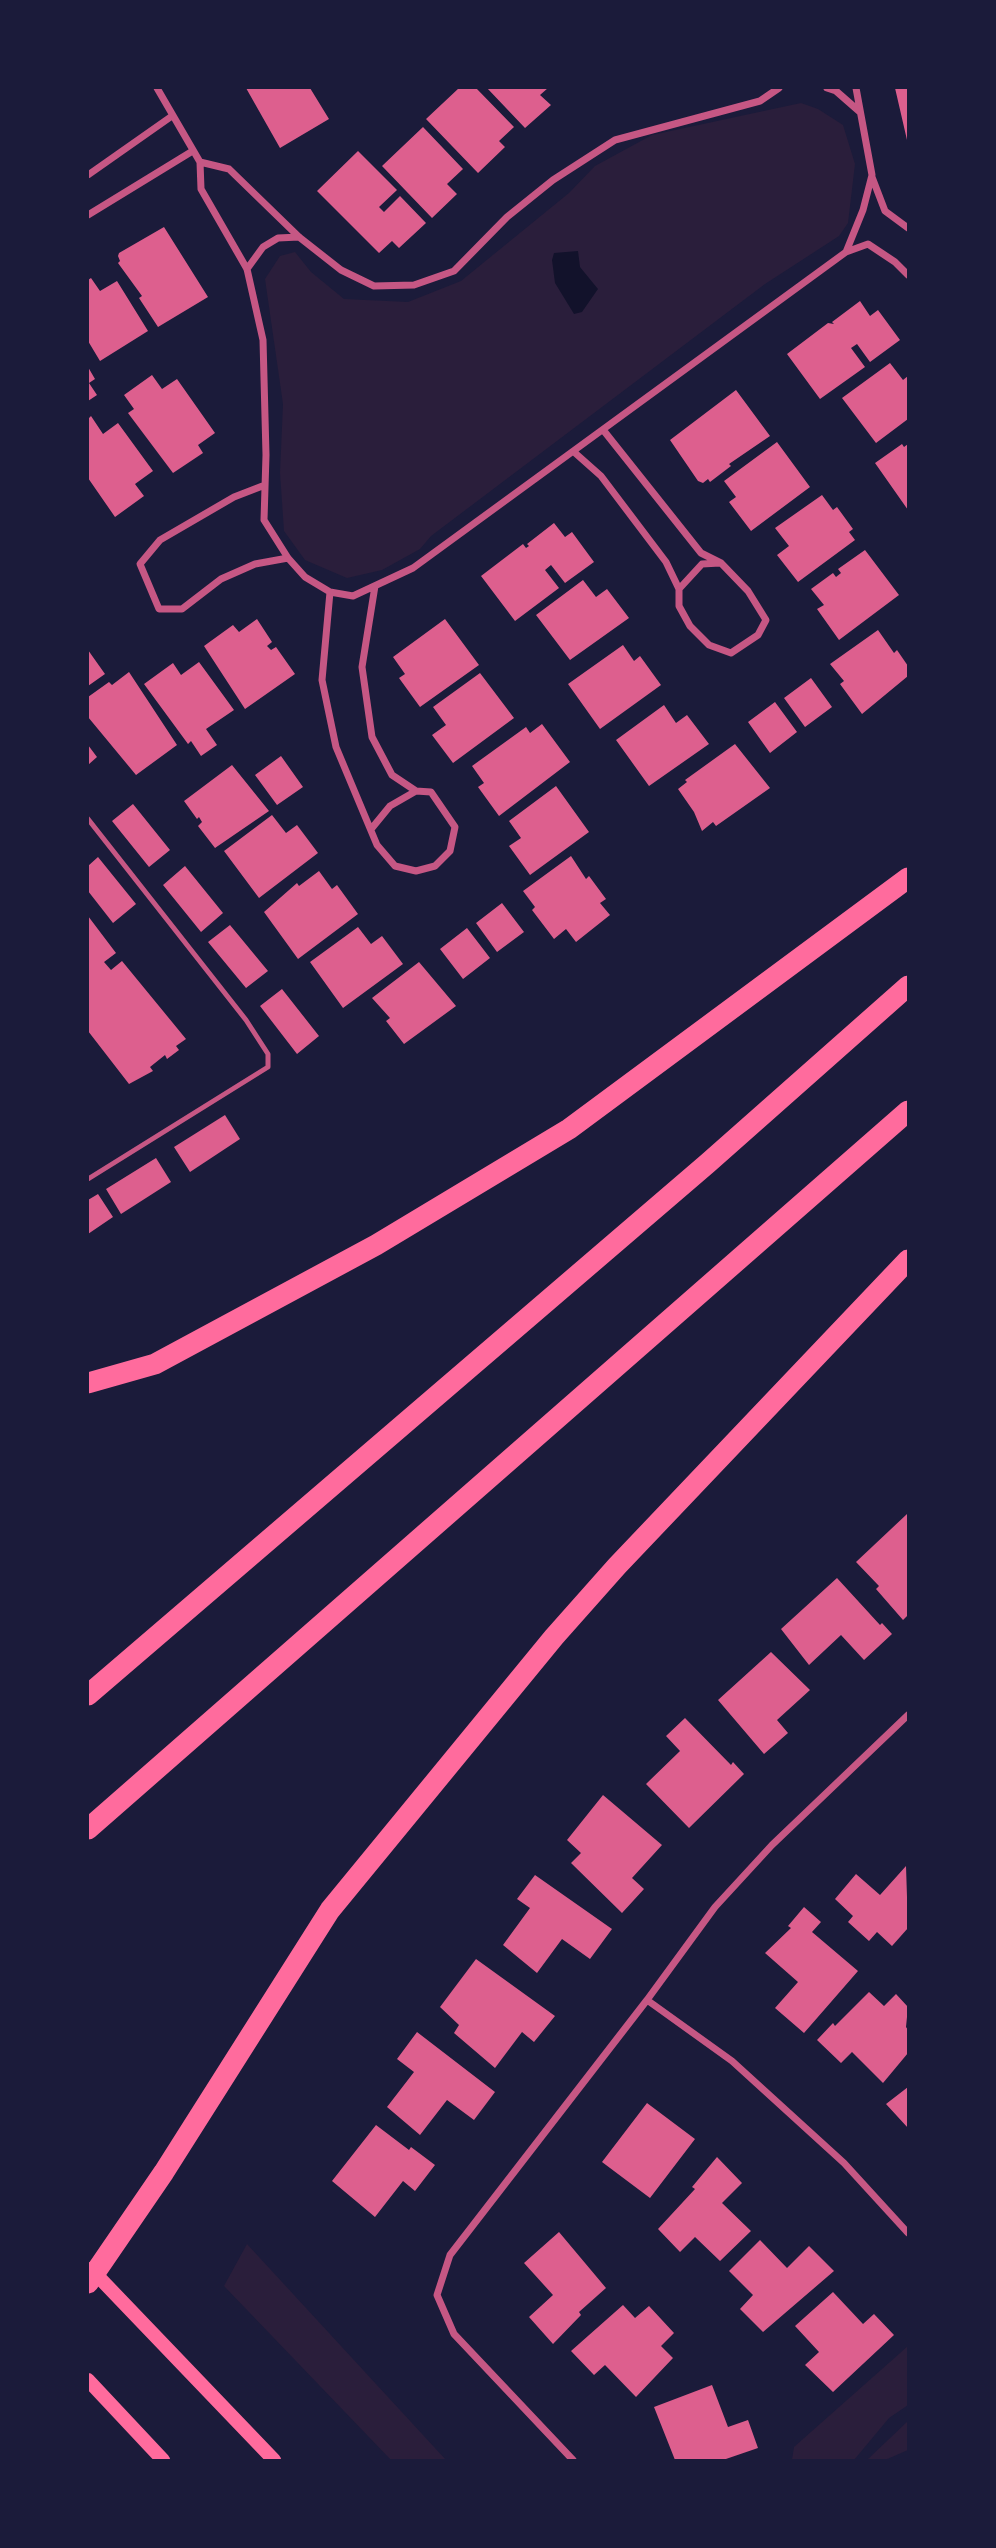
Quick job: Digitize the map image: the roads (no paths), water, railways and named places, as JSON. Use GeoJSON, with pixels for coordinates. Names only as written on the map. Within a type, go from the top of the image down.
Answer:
{"type":"FeatureCollection","features":[{"type":"Feature","properties":{"kind":"highway"},"geometry":{"type":"LineString","coordinates":[[88,1383],[155,1364],[376,1245],[569,1129],[908,878]]}},
{"type":"Feature","properties":{"kind":"highway"},"geometry":{"type":"LineString","coordinates":[[88,1695],[698,1172],[908,986]]}},
{"type":"Feature","properties":{"kind":"highway"},"geometry":{"type":"LineString","coordinates":[[88,1829],[908,1111]]}},
{"type":"Feature","properties":{"kind":"highway"},"geometry":{"type":"LineString","coordinates":[[90,2274],[164,2172],[330,1910],[572,1616],[908,1260]]}},
{"type":"Feature","properties":{"kind":"main road"},"geometry":{"type":"LineString","coordinates":[[90,2274],[274,2460]]}},
{"type":"Feature","properties":{"kind":"main road"},"geometry":{"type":"LineString","coordinates":[[88,2381],[163,2460]]}},
{"type":"Feature","properties":{"kind":"street"},"geometry":{"type":"LineString","coordinates":[[157,88],[191,152],[200,162],[229,169],[299,237],[341,270],[374,286],[414,285],[454,271],[507,217],[553,180],[615,140],[760,101],[779,88]]}},
{"type":"Feature","properties":{"kind":"street"},"geometry":{"type":"LineString","coordinates":[[827,88],[836,91],[861,113]]}},
{"type":"Feature","properties":{"kind":"street"},"geometry":{"type":"LineString","coordinates":[[856,88],[872,176],[885,211],[908,228]]}},
{"type":"Feature","properties":{"kind":"street"},"geometry":{"type":"LineString","coordinates":[[88,175],[172,116]]}},
{"type":"Feature","properties":{"kind":"street"},"geometry":{"type":"LineString","coordinates":[[88,215],[191,152]]}},
{"type":"Feature","properties":{"kind":"street"},"geometry":{"type":"LineString","coordinates":[[200,162],[201,189],[247,269],[263,340],[264,520],[288,558],[305,577],[330,592],[353,596],[413,568],[846,252],[868,244],[895,262],[908,275]]}},
{"type":"Feature","properties":{"kind":"street"},"geometry":{"type":"LineString","coordinates":[[846,252],[863,210],[872,176]]}},
{"type":"Feature","properties":{"kind":"street"},"geometry":{"type":"LineString","coordinates":[[247,269],[270,242],[278,238],[299,237]]}},
{"type":"Feature","properties":{"kind":"street"},"geometry":{"type":"LineString","coordinates":[[574,452],[601,476],[666,562],[679,589],[678,606],[690,626],[709,645],[731,653],[758,635],[766,620],[748,591],[721,563],[701,553],[604,431]]}},
{"type":"Feature","properties":{"kind":"street"},"geometry":{"type":"LineString","coordinates":[[265,485],[234,497],[160,540],[140,564],[159,609],[182,609],[221,579],[255,564],[288,558]]}},
{"type":"Feature","properties":{"kind":"street"},"geometry":{"type":"LineString","coordinates":[[679,589],[702,564],[721,563]]}},
{"type":"Feature","properties":{"kind":"street"},"geometry":{"type":"LineString","coordinates":[[330,592],[322,680],[336,747],[377,845],[395,866],[416,871],[435,866],[450,852],[455,827],[431,792],[416,791],[393,775],[372,737],[362,667],[375,586]]}},
{"type":"Feature","properties":{"kind":"street"},"geometry":{"type":"LineString","coordinates":[[372,828],[390,806],[416,791]]}},
{"type":"Feature","properties":{"kind":"street"},"geometry":{"type":"LineString","coordinates":[[573,2460],[454,2334],[437,2295],[450,2255],[647,2000],[715,1907],[772,1845],[908,1715]]}},
{"type":"Feature","properties":{"kind":"street"},"geometry":{"type":"LineString","coordinates":[[647,2000],[732,2061],[844,2163],[908,2233]]}},
{"type":"Feature","properties":{"kind":"lane"},"geometry":{"type":"LineString","coordinates":[[88,818],[246,1020],[268,1054],[268,1067],[88,1179]]}}]}
